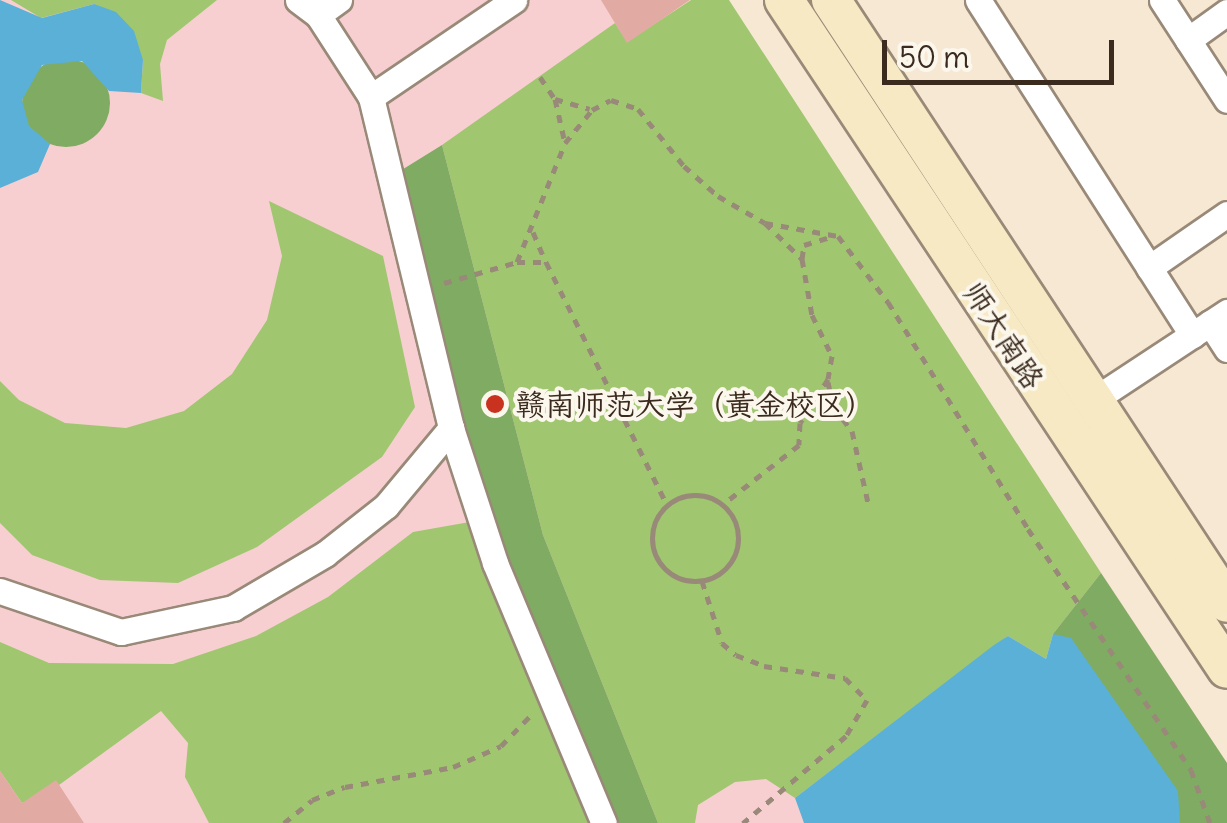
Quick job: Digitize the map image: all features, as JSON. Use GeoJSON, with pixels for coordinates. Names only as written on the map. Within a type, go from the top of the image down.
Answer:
{"type":"FeatureCollection","features":[{"type":"Feature","properties":{"kind":"main road","name":"师大南路"},"geometry":{"type":"LineString","coordinates":[[784,0],[1227,668]]}},
{"type":"Feature","properties":{"kind":"main road","name":"师大南路"},"geometry":{"type":"LineString","coordinates":[[832,0],[1227,604]]}},
{"type":"Feature","properties":{"kind":"street"},"geometry":{"type":"LineString","coordinates":[[340,0],[308,8],[371,97],[422,290],[451,428],[495,563],[604,823]]}},
{"type":"Feature","properties":{"kind":"street"},"geometry":{"type":"LineString","coordinates":[[371,97],[514,0]]}},
{"type":"Feature","properties":{"kind":"street"},"geometry":{"type":"LineString","coordinates":[[978,0],[1149,268],[1210,324],[1227,349]]}},
{"type":"Feature","properties":{"kind":"street"},"geometry":{"type":"LineString","coordinates":[[1162,0],[1227,100]]}},
{"type":"Feature","properties":{"kind":"street"},"geometry":{"type":"LineString","coordinates":[[1188,40],[1227,12]]}},
{"type":"Feature","properties":{"kind":"street"},"geometry":{"type":"LineString","coordinates":[[1149,268],[1227,214]]}},
{"type":"Feature","properties":{"kind":"street"},"geometry":{"type":"LineString","coordinates":[[1092,401],[1210,324]]}},
{"type":"Feature","properties":{"kind":"street"},"geometry":{"type":"LineString","coordinates":[[0,590],[121,632],[233,608],[325,554],[386,506],[451,428]]}},
{"type":"Feature","properties":{"kind":"path"},"geometry":{"type":"LineString","coordinates":[[540,77],[555,99],[566,142]]}},
{"type":"Feature","properties":{"kind":"path"},"geometry":{"type":"LineString","coordinates":[[555,99],[592,110]]}},
{"type":"Feature","properties":{"kind":"path"},"geometry":{"type":"LineString","coordinates":[[517,262],[566,142],[592,110],[611,100],[638,109],[684,166],[718,196],[765,223],[802,260]]}},
{"type":"Feature","properties":{"kind":"path"},"geometry":{"type":"LineString","coordinates":[[765,223],[838,236],[888,302],[1028,529],[1191,770],[1210,823]]}},
{"type":"Feature","properties":{"kind":"path"},"geometry":{"type":"LineString","coordinates":[[532,230],[667,505]]}},
{"type":"Feature","properties":{"kind":"path"},"geometry":{"type":"LineString","coordinates":[[838,236],[804,245],[802,260],[812,315],[832,356],[828,379],[833,406],[852,431],[869,506]]}},
{"type":"Feature","properties":{"kind":"path"},"geometry":{"type":"LineString","coordinates":[[422,290],[517,262],[546,262]]}},
{"type":"Feature","properties":{"kind":"path"},"geometry":{"type":"LineString","coordinates":[[722,505],[799,445],[800,423],[828,379]]}},
{"type":"Feature","properties":{"kind":"path"},"geometry":{"type":"LineString","coordinates":[[695,495],[722,505],[738,544],[726,568],[702,581],[676,577],[656,558],[652,530],[667,505],[695,495]]}},
{"type":"Feature","properties":{"kind":"path"},"geometry":{"type":"LineString","coordinates":[[702,581],[722,643],[736,655],[764,666],[846,678],[868,700],[846,736],[743,823]]}},
{"type":"Feature","properties":{"kind":"path"},"geometry":{"type":"LineString","coordinates":[[284,823],[312,800],[345,788],[453,768],[501,746],[550,695]]}},
{"type":"Feature","properties":{"kind":"shaded area","name":"赣南师范大学（黄金校区）"},"geometry":{"type":"Polygon","coordinates":[[[0,0],[665,0],[780,175],[877,234],[1227,763],[1227,823],[0,823],[0,0]]]}},
{"type":"Feature","properties":{"kind":"green space"},"geometry":{"type":"Polygon","coordinates":[[[11,0],[217,0],[167,40],[160,64],[163,101],[141,93],[143,60],[94,4],[41,18],[11,0]]]}},
{"type":"Feature","properties":{"kind":"green space"},"geometry":{"type":"Polygon","coordinates":[[[691,0],[729,0],[1101,573],[1053,634],[1046,659],[1008,636],[795,798],[766,779],[735,782],[698,805],[695,823],[658,823],[543,535],[442,145],[615,23],[627,42],[691,0]]]}},
{"type":"Feature","properties":{"kind":"green space"},"geometry":{"type":"Polygon","coordinates":[[[66,59],[97,72],[110,103],[97,134],[66,147],[35,134],[22,103],[35,72],[66,59]]]}},
{"type":"Feature","properties":{"kind":"green space"},"geometry":{"type":"Polygon","coordinates":[[[442,145],[543,535],[658,823],[604,823],[495,563],[392,176],[442,145]]]}},
{"type":"Feature","properties":{"kind":"green space"},"geometry":{"type":"Polygon","coordinates":[[[269,201],[383,256],[415,407],[382,457],[257,547],[178,583],[100,580],[32,555],[0,523],[0,381],[19,400],[65,423],[126,428],[184,411],[232,374],[267,320],[282,256],[269,201]]]}},
{"type":"Feature","properties":{"kind":"green space"},"geometry":{"type":"Polygon","coordinates":[[[481,520],[604,823],[209,823],[185,777],[188,743],[161,711],[59,785],[22,803],[0,771],[0,642],[49,663],[173,664],[256,636],[328,597],[413,532],[481,520]]]}},
{"type":"Feature","properties":{"kind":"green space"},"geometry":{"type":"Polygon","coordinates":[[[1101,573],[1227,763],[1227,823],[1180,823],[1053,634],[1101,573]]]}},
{"type":"Feature","properties":{"kind":"water"},"geometry":{"type":"Polygon","coordinates":[[[0,0],[42,18],[94,4],[116,12],[134,31],[143,60],[141,93],[109,91],[82,61],[42,65],[22,100],[29,126],[50,144],[38,172],[0,188],[0,0]]]}},
{"type":"Feature","properties":{"kind":"water"},"geometry":{"type":"Polygon","coordinates":[[[1053,634],[1071,638],[1178,791],[1180,823],[804,823],[795,798],[994,645],[1008,636],[1046,659],[1053,634]]]}},
{"type":"Feature","properties":{"kind":"building"},"geometry":{"type":"Polygon","coordinates":[[[601,0],[690,0],[627,43],[601,0]]]}},
{"type":"Feature","properties":{"kind":"building"},"geometry":{"type":"Polygon","coordinates":[[[0,771],[22,803],[56,780],[84,823],[0,823],[0,771]]]}},
{"type":"Feature","properties":{"kind":"place","name":"赣南师范大学（黄金校区）"},"geometry":{"type":"Point","coordinates":[495,404]}}]}
